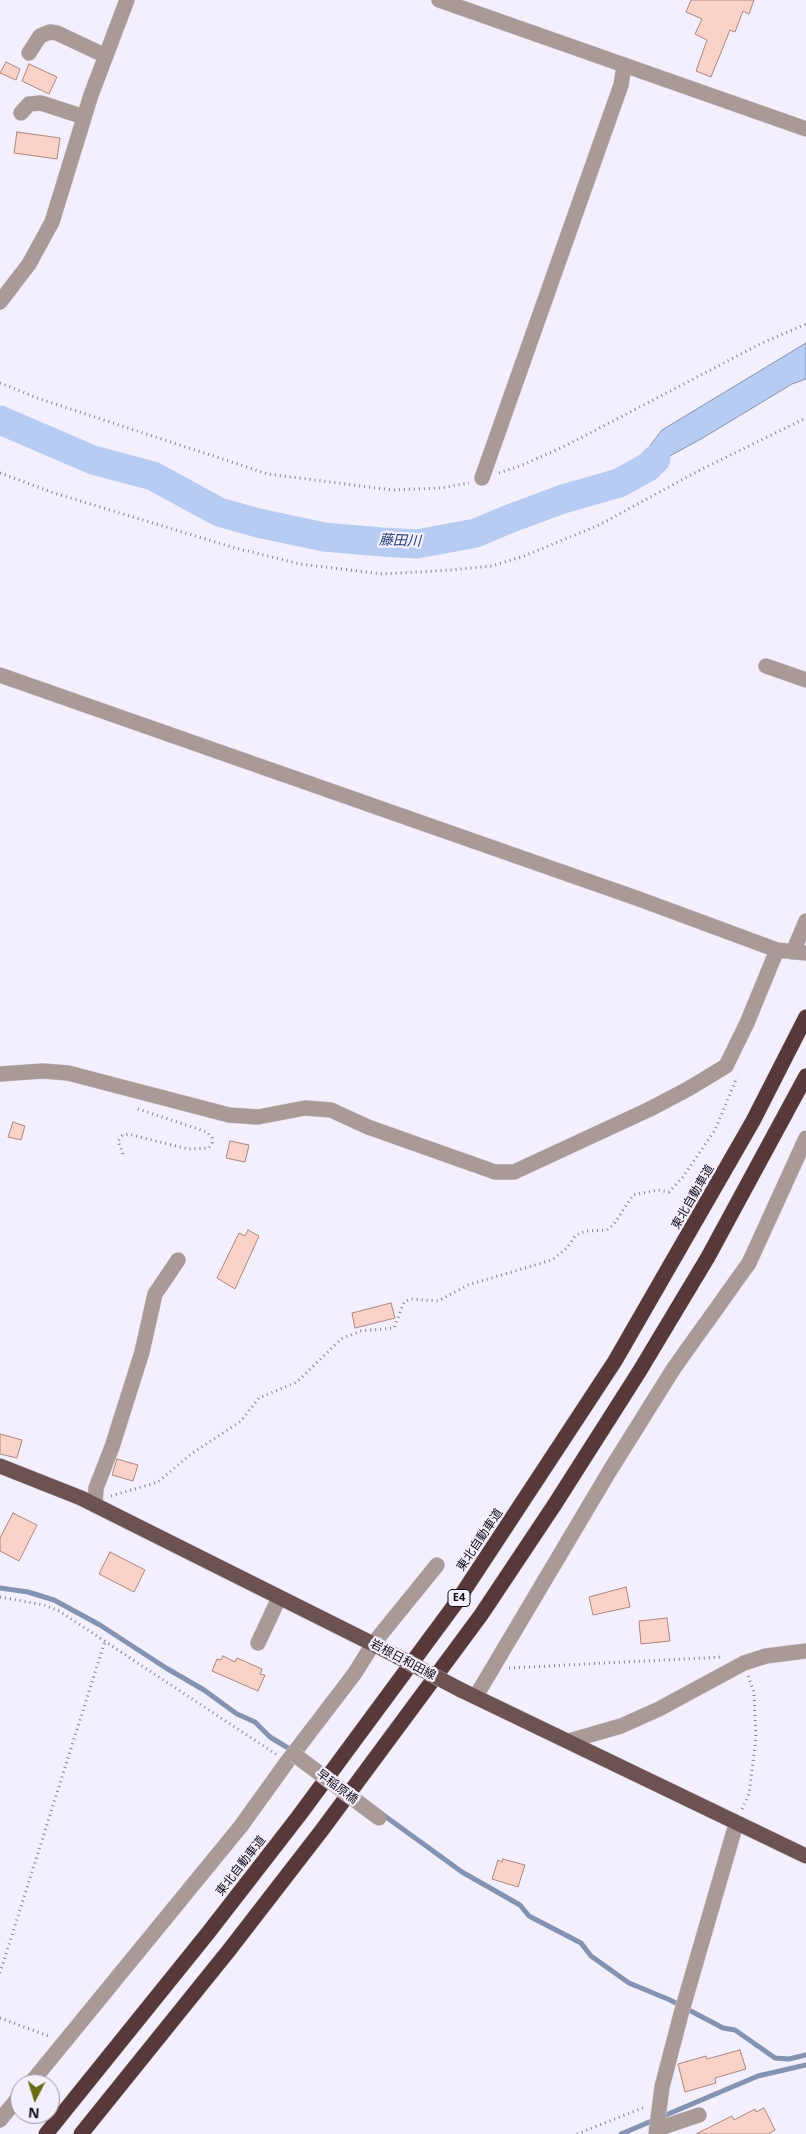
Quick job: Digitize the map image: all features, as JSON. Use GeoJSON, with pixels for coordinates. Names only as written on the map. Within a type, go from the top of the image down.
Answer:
{"type":"FeatureCollection","features":[{"type":"Feature","properties":{"kind":"highway","name":"東北自動車道"},"geometry":{"type":"LineString","coordinates":[[46,2134],[298,1817],[456,1603],[615,1361],[753,1121],[806,1017]]}},
{"type":"Feature","properties":{"kind":"highway","name":"E4"},"geometry":{"type":"LineString","coordinates":[[81,2134],[230,1949],[322,1830],[481,1615],[640,1372],[708,1257],[806,1076]]}},
{"type":"Feature","properties":{"kind":"main road","name":"岩根日和田線"},"geometry":{"type":"LineString","coordinates":[[0,1466],[95,1505],[379,1647],[460,1690],[476,1696],[736,1824],[806,1856]]}},
{"type":"Feature","properties":{"kind":"street"},"geometry":{"type":"LineString","coordinates":[[0,302],[25,270],[52,222],[84,117],[127,0]]}},
{"type":"Feature","properties":{"kind":"street"},"geometry":{"type":"LineString","coordinates":[[439,0],[806,129]]}},
{"type":"Feature","properties":{"kind":"street"},"geometry":{"type":"LineString","coordinates":[[29,53],[40,36],[50,32],[57,33],[106,56]]}},
{"type":"Feature","properties":{"kind":"street"},"geometry":{"type":"LineString","coordinates":[[482,478],[621,85],[624,66]]}},
{"type":"Feature","properties":{"kind":"street"},"geometry":{"type":"LineString","coordinates":[[21,113],[29,104],[41,103],[84,117]]}},
{"type":"Feature","properties":{"kind":"street"},"geometry":{"type":"LineString","coordinates":[[766,666],[806,680]]}},
{"type":"Feature","properties":{"kind":"street"},"geometry":{"type":"LineString","coordinates":[[0,675],[630,895],[777,950],[800,953],[806,921]]}},
{"type":"Feature","properties":{"kind":"street"},"geometry":{"type":"LineString","coordinates":[[0,1074],[43,1071],[68,1073],[243,1117],[258,1117],[305,1108],[331,1110],[368,1127],[495,1172],[514,1172],[688,1090],[726,1066],[747,1023],[777,950]]}},
{"type":"Feature","properties":{"kind":"street"},"geometry":{"type":"LineString","coordinates":[[476,1696],[609,1472],[674,1368],[748,1263],[806,1138]]}},
{"type":"Feature","properties":{"kind":"street"},"geometry":{"type":"LineString","coordinates":[[95,1505],[96,1488],[112,1447],[142,1352],[156,1294],[178,1260]]}},
{"type":"Feature","properties":{"kind":"street"},"geometry":{"type":"LineString","coordinates":[[39,2074],[66,2043],[241,1826],[355,1673],[379,1647],[437,1565]]}},
{"type":"Feature","properties":{"kind":"street"},"geometry":{"type":"LineString","coordinates":[[258,1643],[279,1598]]}},
{"type":"Feature","properties":{"kind":"street"},"geometry":{"type":"LineString","coordinates":[[569,1741],[621,1726],[644,1716],[744,1663],[766,1656],[806,1651]]}},
{"type":"Feature","properties":{"kind":"street","name":"早稲原橋"},"geometry":{"type":"LineString","coordinates":[[291,1758],[379,1818]]}},
{"type":"Feature","properties":{"kind":"street"},"geometry":{"type":"LineString","coordinates":[[700,2115],[656,2131],[660,2101],[681,2014],[736,1824]]}},
{"type":"Feature","properties":{"kind":"street"},"geometry":{"type":"LineString","coordinates":[[0,2120],[10,2108]]}},
{"type":"Feature","properties":{"kind":"path"},"geometry":{"type":"LineString","coordinates":[[0,382],[40,399],[268,474],[392,490],[441,488],[465,484],[525,464],[567,445],[762,343],[806,324]]}},
{"type":"Feature","properties":{"kind":"path"},"geometry":{"type":"LineString","coordinates":[[0,473],[54,493],[235,548],[300,564],[383,574],[451,570],[492,566],[524,556],[599,525],[700,470],[806,418]]}},
{"type":"Feature","properties":{"kind":"path"},"geometry":{"type":"LineString","coordinates":[[95,1505],[109,1497],[158,1482],[191,1454],[241,1421],[259,1398],[297,1382],[341,1339],[361,1331],[394,1328],[404,1302],[411,1299],[438,1301],[468,1285],[552,1260],[567,1248],[575,1236],[585,1231],[607,1230],[614,1224],[633,1195],[658,1190],[669,1192],[683,1177],[715,1130],[738,1073]]}},
{"type":"Feature","properties":{"kind":"path"},"geometry":{"type":"LineString","coordinates":[[123,1154],[118,1141],[122,1136],[128,1134],[188,1149],[209,1148],[212,1143],[212,1138],[206,1132],[128,1106]]}},
{"type":"Feature","properties":{"kind":"path"},"geometry":{"type":"LineString","coordinates":[[0,1597],[44,1604],[59,1611],[291,1758]]}},
{"type":"Feature","properties":{"kind":"path"},"geometry":{"type":"LineString","coordinates":[[0,1973],[105,1640]]}},
{"type":"Feature","properties":{"kind":"path"},"geometry":{"type":"LineString","coordinates":[[0,2018],[66,2043]]}},
{"type":"Feature","properties":{"kind":"path"},"geometry":{"type":"LineString","coordinates":[[578,2134],[660,2101]]}},
{"type":"Feature","properties":{"kind":"water"},"geometry":{"type":"Polygon","coordinates":[[[806,343],[806,379],[792,384],[701,439],[622,482],[662,430],[806,343]]]}},
{"type":"Feature","properties":{"kind":"building"},"geometry":{"type":"Polygon","coordinates":[[[691,0],[754,0],[749,14],[743,11],[735,32],[730,30],[711,77],[696,71],[707,40],[695,34],[702,19],[686,12],[691,0]]]}},
{"type":"Feature","properties":{"kind":"building"},"geometry":{"type":"Polygon","coordinates":[[[6,62],[20,69],[16,80],[0,73],[6,62]]]}},
{"type":"Feature","properties":{"kind":"building"},"geometry":{"type":"Polygon","coordinates":[[[29,64],[57,77],[49,94],[22,81],[29,64]]]}},
{"type":"Feature","properties":{"kind":"building"},"geometry":{"type":"Polygon","coordinates":[[[17,132],[60,138],[57,159],[14,153],[17,132]]]}},
{"type":"Feature","properties":{"kind":"building"},"geometry":{"type":"Polygon","coordinates":[[[13,1122],[25,1126],[21,1140],[8,1137],[13,1122]]]}},
{"type":"Feature","properties":{"kind":"building"},"geometry":{"type":"Polygon","coordinates":[[[230,1141],[249,1145],[245,1162],[226,1158],[230,1141]]]}},
{"type":"Feature","properties":{"kind":"building"},"geometry":{"type":"Polygon","coordinates":[[[248,1230],[259,1236],[235,1289],[217,1278],[239,1233],[245,1236],[248,1230]]]}},
{"type":"Feature","properties":{"kind":"building"},"geometry":{"type":"Polygon","coordinates":[[[391,1303],[395,1318],[355,1328],[352,1313],[391,1303]]]}},
{"type":"Feature","properties":{"kind":"building"},"geometry":{"type":"Polygon","coordinates":[[[0,1434],[22,1440],[17,1458],[0,1454],[0,1434]]]}},
{"type":"Feature","properties":{"kind":"building"},"geometry":{"type":"Polygon","coordinates":[[[117,1459],[138,1465],[133,1481],[112,1475],[117,1459]]]}},
{"type":"Feature","properties":{"kind":"building"},"geometry":{"type":"Polygon","coordinates":[[[13,1513],[37,1525],[19,1561],[0,1551],[0,1538],[13,1513]]]}},
{"type":"Feature","properties":{"kind":"building"},"geometry":{"type":"Polygon","coordinates":[[[110,1552],[145,1570],[134,1592],[99,1574],[110,1552]]]}},
{"type":"Feature","properties":{"kind":"building"},"geometry":{"type":"Polygon","coordinates":[[[626,1587],[630,1607],[593,1615],[589,1597],[626,1587]]]}},
{"type":"Feature","properties":{"kind":"building"},"geometry":{"type":"Polygon","coordinates":[[[667,1618],[670,1641],[641,1644],[639,1621],[667,1618]]]}},
{"type":"Feature","properties":{"kind":"building"},"geometry":{"type":"Polygon","coordinates":[[[223,1656],[235,1662],[237,1658],[262,1669],[260,1674],[265,1675],[258,1691],[212,1671],[217,1659],[221,1660],[223,1656]]]}},
{"type":"Feature","properties":{"kind":"building"},"geometry":{"type":"Polygon","coordinates":[[[503,1859],[525,1865],[518,1887],[492,1879],[498,1860],[502,1862],[503,1859]]]}},
{"type":"Feature","properties":{"kind":"building"},"geometry":{"type":"Polygon","coordinates":[[[740,2050],[746,2069],[715,2078],[716,2083],[685,2092],[678,2064],[706,2056],[707,2059],[740,2050]]]}},
{"type":"Feature","properties":{"kind":"building"},"geometry":{"type":"Polygon","coordinates":[[[764,2108],[775,2130],[768,2134],[696,2134],[732,2116],[734,2120],[755,2109],[756,2112],[764,2108]]]}},
{"type":"Feature","properties":{"kind":"waterway","name":"藤田川"},"geometry":{"type":"LineString","coordinates":[[0,420],[93,460],[153,476],[219,512],[258,523],[324,537],[382,542],[417,544],[476,533],[563,499],[619,483],[648,467],[656,459]]}},
{"type":"Feature","properties":{"kind":"waterway"},"geometry":{"type":"LineString","coordinates":[[0,1588],[28,1592],[54,1600],[100,1625],[204,1690],[237,1714],[255,1722],[270,1737],[293,1751]]}},
{"type":"Feature","properties":{"kind":"waterway"},"geometry":{"type":"LineString","coordinates":[[382,1814],[462,1872],[520,1905],[529,1916],[581,1943],[591,1956],[629,1983],[670,2000],[723,2028],[735,2030],[775,2058],[789,2059],[806,2055]]}},
{"type":"Feature","properties":{"kind":"waterway"},"geometry":{"type":"LineString","coordinates":[[621,2134],[758,2076],[806,2065]]}}]}
